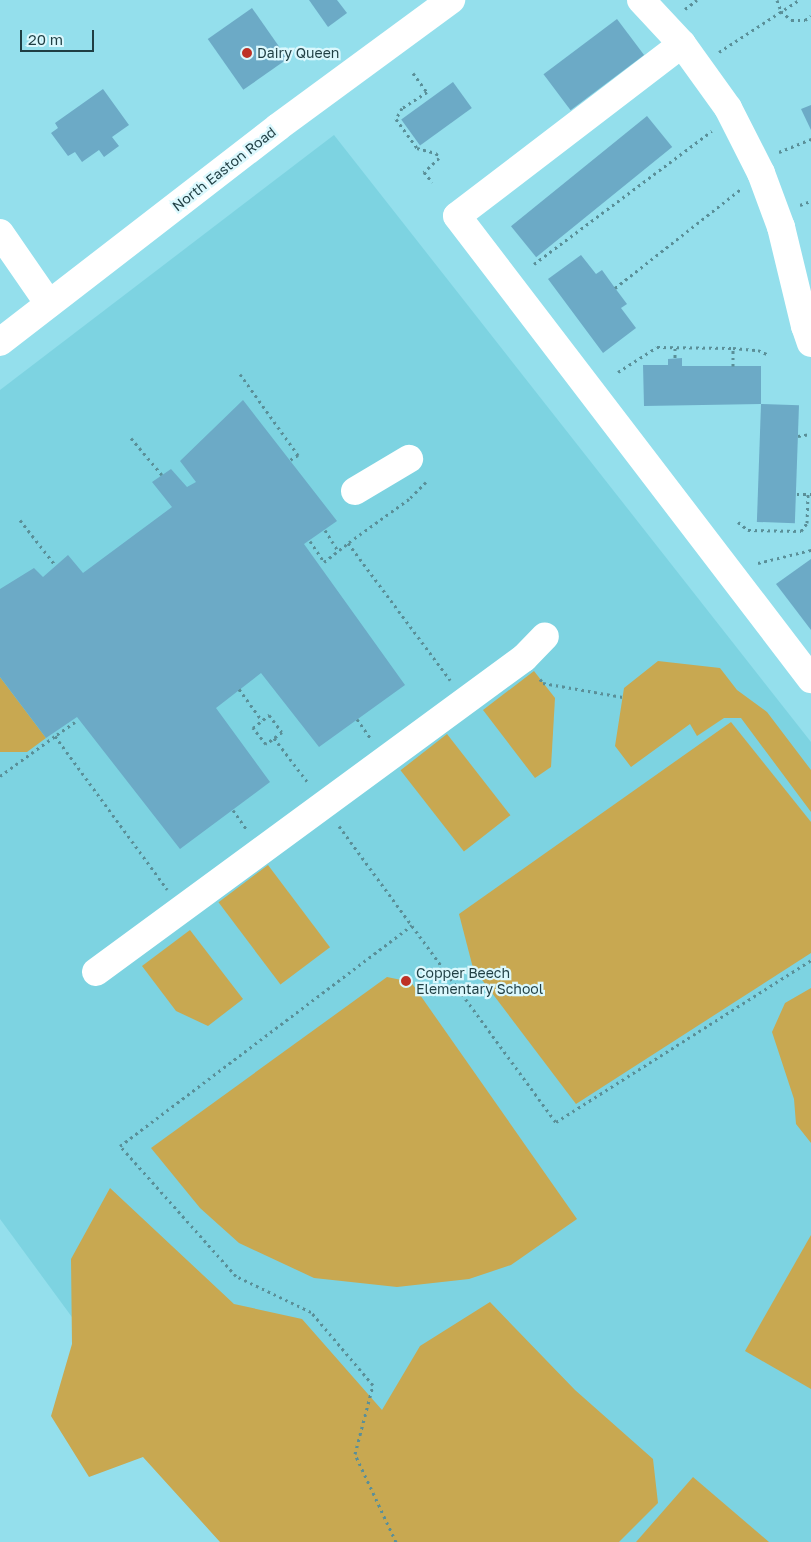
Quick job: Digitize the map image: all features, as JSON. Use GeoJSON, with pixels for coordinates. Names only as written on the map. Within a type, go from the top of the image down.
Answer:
{"type":"FeatureCollection","features":[{"type":"Feature","properties":{"kind":"main road","name":"North Easton Road"},"geometry":{"type":"LineString","coordinates":[[0,342],[278,127],[451,0]]}},
{"type":"Feature","properties":{"kind":"main road"},"geometry":{"type":"LineString","coordinates":[[641,0],[682,44],[728,108],[761,173],[781,227],[805,326],[811,343]]}},
{"type":"Feature","properties":{"kind":"main road"},"geometry":{"type":"LineString","coordinates":[[682,44],[457,216],[811,679]]}},
{"type":"Feature","properties":{"kind":"main road"},"geometry":{"type":"LineString","coordinates":[[0,233],[49,304]]}},
{"type":"Feature","properties":{"kind":"main road"},"geometry":{"type":"LineString","coordinates":[[355,491],[409,459]]}},
{"type":"Feature","properties":{"kind":"main road"},"geometry":{"type":"LineString","coordinates":[[96,972],[524,658],[545,636]]}},
{"type":"Feature","properties":{"kind":"path"},"geometry":{"type":"LineString","coordinates":[[682,11],[697,0]]}},
{"type":"Feature","properties":{"kind":"path"},"geometry":{"type":"LineString","coordinates":[[777,0],[780,11],[791,20],[805,20],[811,16]]}},
{"type":"Feature","properties":{"kind":"path"},"geometry":{"type":"LineString","coordinates":[[716,54],[799,0]]}},
{"type":"Feature","properties":{"kind":"path"},"geometry":{"type":"LineString","coordinates":[[413,74],[427,92],[402,108],[396,119],[417,148],[436,153],[439,158],[424,172],[432,182]]}},
{"type":"Feature","properties":{"kind":"path"},"geometry":{"type":"LineString","coordinates":[[534,264],[712,130]]}},
{"type":"Feature","properties":{"kind":"path"},"geometry":{"type":"LineString","coordinates":[[774,154],[811,138]]}},
{"type":"Feature","properties":{"kind":"path"},"geometry":{"type":"LineString","coordinates":[[615,288],[741,189]]}},
{"type":"Feature","properties":{"kind":"path"},"geometry":{"type":"LineString","coordinates":[[795,207],[811,201]]}},
{"type":"Feature","properties":{"kind":"path"},"geometry":{"type":"LineString","coordinates":[[618,372],[657,347],[733,348],[758,350],[767,354]]}},
{"type":"Feature","properties":{"kind":"path"},"geometry":{"type":"LineString","coordinates":[[675,348],[675,359]]}},
{"type":"Feature","properties":{"kind":"path"},"geometry":{"type":"LineString","coordinates":[[733,348],[733,366]]}},
{"type":"Feature","properties":{"kind":"path"},"geometry":{"type":"LineString","coordinates":[[240,374],[298,455],[290,460]]}},
{"type":"Feature","properties":{"kind":"path"},"geometry":{"type":"LineString","coordinates":[[798,436],[811,434]]}},
{"type":"Feature","properties":{"kind":"path"},"geometry":{"type":"LineString","coordinates":[[131,438],[162,475]]}},
{"type":"Feature","properties":{"kind":"path"},"geometry":{"type":"LineString","coordinates":[[310,541],[324,562],[348,542],[409,500],[426,482]]}},
{"type":"Feature","properties":{"kind":"path"},"geometry":{"type":"LineString","coordinates":[[738,522],[748,530],[801,531],[807,522],[809,494],[797,494]]}},
{"type":"Feature","properties":{"kind":"path"},"geometry":{"type":"LineString","coordinates":[[20,520],[56,566]]}},
{"type":"Feature","properties":{"kind":"path"},"geometry":{"type":"LineString","coordinates":[[325,530],[338,552]]}},
{"type":"Feature","properties":{"kind":"path"},"geometry":{"type":"LineString","coordinates":[[348,542],[465,701]]}},
{"type":"Feature","properties":{"kind":"path"},"geometry":{"type":"LineString","coordinates":[[758,563],[811,550]]}},
{"type":"Feature","properties":{"kind":"path"},"geometry":{"type":"LineString","coordinates":[[538,677],[543,683],[623,697]]}},
{"type":"Feature","properties":{"kind":"path"},"geometry":{"type":"LineString","coordinates":[[239,689],[262,721]]}},
{"type":"Feature","properties":{"kind":"path"},"geometry":{"type":"LineString","coordinates":[[269,716],[282,732],[266,744],[253,728],[262,721],[269,716]]}},
{"type":"Feature","properties":{"kind":"path"},"geometry":{"type":"LineString","coordinates":[[0,776],[75,722]]}},
{"type":"Feature","properties":{"kind":"path"},"geometry":{"type":"LineString","coordinates":[[55,736],[182,909]]}},
{"type":"Feature","properties":{"kind":"path"},"geometry":{"type":"LineString","coordinates":[[274,738],[556,1122],[811,960]]}},
{"type":"Feature","properties":{"kind":"path"},"geometry":{"type":"LineString","coordinates":[[396,1542],[355,1454],[373,1385],[311,1312],[236,1276],[120,1146],[412,925]]}},
{"type":"Feature","properties":{"kind":"shaded area","name":"Copper Beech Elementary School"},"geometry":{"type":"Polygon","coordinates":[[[334,135],[811,742],[811,1542],[237,1542],[0,1219],[0,390],[334,135]]]}},
{"type":"Feature","properties":{"kind":"shaded area"},"geometry":{"type":"Polygon","coordinates":[[[658,661],[720,668],[737,690],[767,712],[811,770],[811,812],[741,718],[724,718],[697,736],[690,724],[631,767],[615,746],[624,688],[658,661]]]}},
{"type":"Feature","properties":{"kind":"shaded area"},"geometry":{"type":"Polygon","coordinates":[[[534,671],[555,698],[551,767],[535,778],[483,710],[534,671]]]}},
{"type":"Feature","properties":{"kind":"shaded area"},"geometry":{"type":"Polygon","coordinates":[[[0,677],[46,738],[27,752],[0,752],[0,677]]]}},
{"type":"Feature","properties":{"kind":"shaded area"},"geometry":{"type":"Polygon","coordinates":[[[731,722],[811,822],[811,953],[576,1104],[473,968],[459,914],[731,722]]]}},
{"type":"Feature","properties":{"kind":"shaded area"},"geometry":{"type":"Polygon","coordinates":[[[447,734],[510,815],[464,851],[401,770],[447,734]]]}},
{"type":"Feature","properties":{"kind":"shaded area"},"geometry":{"type":"Polygon","coordinates":[[[268,865],[330,947],[280,985],[218,902],[268,865]]]}},
{"type":"Feature","properties":{"kind":"shaded area"},"geometry":{"type":"Polygon","coordinates":[[[190,930],[243,999],[208,1026],[176,1011],[142,966],[190,930]]]}},
{"type":"Feature","properties":{"kind":"shaded area"},"geometry":{"type":"Polygon","coordinates":[[[387,977],[411,982],[577,1219],[511,1265],[469,1279],[397,1287],[314,1278],[239,1243],[200,1208],[151,1148],[387,977]]]}},
{"type":"Feature","properties":{"kind":"shaded area"},"geometry":{"type":"Polygon","coordinates":[[[811,988],[811,1143],[796,1124],[794,1099],[772,1032],[785,1003],[811,988]]]}},
{"type":"Feature","properties":{"kind":"shaded area"},"geometry":{"type":"Polygon","coordinates":[[[110,1188],[234,1304],[302,1319],[382,1410],[420,1346],[490,1302],[575,1390],[653,1459],[658,1503],[619,1542],[220,1542],[143,1457],[89,1477],[51,1416],[72,1344],[71,1259],[110,1188]]]}},
{"type":"Feature","properties":{"kind":"shaded area"},"geometry":{"type":"Polygon","coordinates":[[[811,1235],[811,1389],[745,1351],[811,1235]]]}},
{"type":"Feature","properties":{"kind":"shaded area"},"geometry":{"type":"Polygon","coordinates":[[[693,1477],[769,1542],[636,1542],[693,1477]]]}},
{"type":"Feature","properties":{"kind":"building"},"geometry":{"type":"Polygon","coordinates":[[[309,0],[337,0],[347,13],[328,27],[309,0]]]}},
{"type":"Feature","properties":{"kind":"building"},"geometry":{"type":"Polygon","coordinates":[[[252,8],[288,59],[243,90],[208,39],[252,8]]]}},
{"type":"Feature","properties":{"kind":"building"},"geometry":{"type":"Polygon","coordinates":[[[617,19],[644,55],[571,110],[544,74],[617,19]]]}},
{"type":"Feature","properties":{"kind":"building"},"geometry":{"type":"Polygon","coordinates":[[[453,82],[472,108],[420,146],[401,120],[453,82]]]}},
{"type":"Feature","properties":{"kind":"building"},"geometry":{"type":"Polygon","coordinates":[[[103,89],[129,125],[112,137],[119,146],[104,157],[99,150],[82,162],[75,152],[68,156],[51,133],[58,128],[55,123],[103,89]]]}},
{"type":"Feature","properties":{"kind":"building"},"geometry":{"type":"Polygon","coordinates":[[[811,105],[811,130],[801,109],[811,105]]]}},
{"type":"Feature","properties":{"kind":"building"},"geometry":{"type":"Polygon","coordinates":[[[647,116],[672,147],[536,257],[511,226],[647,116]]]}},
{"type":"Feature","properties":{"kind":"building"},"geometry":{"type":"Polygon","coordinates":[[[581,255],[596,274],[602,270],[627,304],[621,308],[636,328],[603,353],[548,279],[581,255]]]}},
{"type":"Feature","properties":{"kind":"building"},"geometry":{"type":"Polygon","coordinates":[[[682,358],[682,366],[761,366],[761,404],[644,406],[643,365],[668,365],[668,359],[682,358]]]}},
{"type":"Feature","properties":{"kind":"building"},"geometry":{"type":"Polygon","coordinates":[[[243,400],[337,521],[304,544],[405,685],[319,747],[261,673],[216,708],[270,782],[180,849],[77,717],[46,738],[0,677],[0,589],[34,568],[43,577],[68,555],[83,573],[172,507],[152,482],[171,469],[187,487],[196,482],[180,461],[243,400]]]}},
{"type":"Feature","properties":{"kind":"building"},"geometry":{"type":"Polygon","coordinates":[[[761,404],[799,405],[795,523],[757,522],[761,404]]]}},
{"type":"Feature","properties":{"kind":"building"},"geometry":{"type":"Polygon","coordinates":[[[811,559],[811,630],[776,584],[811,559]]]}},
{"type":"Feature","properties":{"kind":"place","name":"Dairy Queen"},"geometry":{"type":"Point","coordinates":[247,53]}},
{"type":"Feature","properties":{"kind":"place","name":"Copper Beech Elementary School"},"geometry":{"type":"Point","coordinates":[406,981]}}]}
